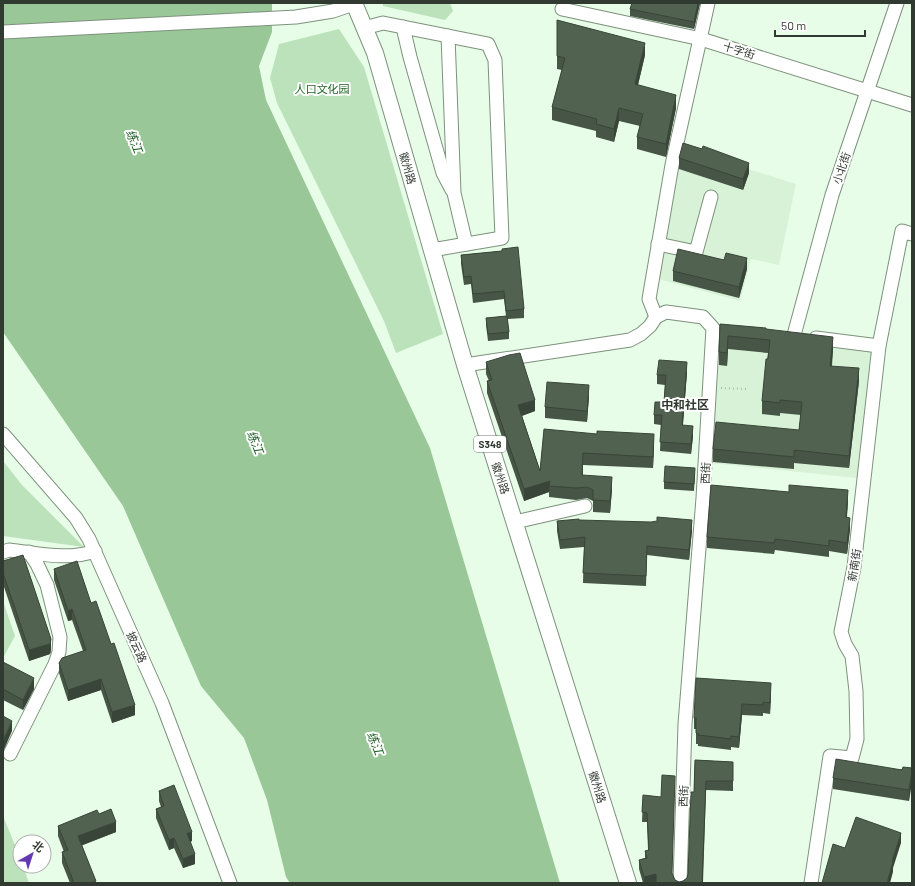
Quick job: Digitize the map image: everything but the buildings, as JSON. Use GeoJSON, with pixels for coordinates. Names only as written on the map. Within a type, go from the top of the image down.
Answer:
{"type":"FeatureCollection","features":[{"type":"Feature","properties":{"kind":"main road","name":"徽州路"},"geometry":{"type":"LineString","coordinates":[[354,3],[375,53],[466,366],[628,883]]}},
{"type":"Feature","properties":{"kind":"street"},"geometry":{"type":"LineString","coordinates":[[3,32],[296,18],[333,11],[354,3]]}},
{"type":"Feature","properties":{"kind":"street"},"geometry":{"type":"LineString","coordinates":[[656,317],[649,299],[658,244],[672,165],[708,3]]}},
{"type":"Feature","properties":{"kind":"street","name":"小北街"},"geometry":{"type":"LineString","coordinates":[[794,335],[832,195],[898,3]]}},
{"type":"Feature","properties":{"kind":"street","name":"十字街"},"geometry":{"type":"LineString","coordinates":[[562,9],[700,39],[868,90],[912,105]]}},
{"type":"Feature","properties":{"kind":"street"},"geometry":{"type":"LineString","coordinates":[[364,28],[383,23],[488,44],[495,60],[502,238],[432,250]]}},
{"type":"Feature","properties":{"kind":"street"},"geometry":{"type":"LineString","coordinates":[[404,27],[410,57],[443,173],[454,193]]}},
{"type":"Feature","properties":{"kind":"street"},"geometry":{"type":"LineString","coordinates":[[448,36],[454,193],[466,244]]}},
{"type":"Feature","properties":{"kind":"street"},"geometry":{"type":"LineString","coordinates":[[658,244],[696,252],[711,197]]}},
{"type":"Feature","properties":{"kind":"street","name":"新南街"},"geometry":{"type":"LineString","coordinates":[[811,883],[830,756],[852,758],[857,739],[856,691],[852,656],[845,644],[841,632],[854,568],[879,346],[902,232],[912,234]]}},
{"type":"Feature","properties":{"kind":"street"},"geometry":{"type":"LineString","coordinates":[[466,366],[630,340],[641,334],[650,326],[656,317],[666,312],[703,317],[713,328],[728,329]]}},
{"type":"Feature","properties":{"kind":"street","name":"西街"},"geometry":{"type":"LineString","coordinates":[[680,883],[685,724],[703,498],[713,328]]}},
{"type":"Feature","properties":{"kind":"street"},"geometry":{"type":"LineString","coordinates":[[779,334],[879,346]]}},
{"type":"Feature","properties":{"kind":"street","name":"披云路"},"geometry":{"type":"LineString","coordinates":[[3,434],[76,518],[89,539],[162,703],[230,883]]}},
{"type":"Feature","properties":{"kind":"street"},"geometry":{"type":"LineString","coordinates":[[515,522],[585,506]]}},
{"type":"Feature","properties":{"kind":"street"},"geometry":{"type":"LineString","coordinates":[[3,552],[9,550],[78,556],[94,551]]}},
{"type":"Feature","properties":{"kind":"street"},"geometry":{"type":"LineString","coordinates":[[10,754],[55,664],[60,644],[60,637],[47,585],[37,564],[29,552]]}},
{"type":"Feature","properties":{"kind":"path"},"geometry":{"type":"LineString","coordinates":[[710,388],[749,389]]}},
{"type":"Feature","properties":{"kind":"shaded area"},"geometry":{"type":"Polygon","coordinates":[[[679,147],[796,184],[779,265],[751,259],[740,301],[658,279],[679,147]]]}},
{"type":"Feature","properties":{"kind":"shaded area"},"geometry":{"type":"Polygon","coordinates":[[[717,331],[876,348],[857,478],[710,463],[717,331]]]}},
{"type":"Feature","properties":{"kind":"green space"},"geometry":{"type":"Polygon","coordinates":[[[383,3],[450,3],[453,11],[445,20],[383,6],[383,3]]]}},
{"type":"Feature","properties":{"kind":"green space","name":"人口文化园"},"geometry":{"type":"Polygon","coordinates":[[[339,29],[364,67],[443,334],[396,353],[384,321],[277,103],[270,78],[279,44],[339,29]]]}},
{"type":"Feature","properties":{"kind":"green space"},"geometry":{"type":"Polygon","coordinates":[[[3,461],[22,485],[84,547],[3,536],[3,461]]]}},
{"type":"Feature","properties":{"kind":"green space"},"geometry":{"type":"Polygon","coordinates":[[[3,601],[15,636],[3,658],[3,601]]]}},
{"type":"Feature","properties":{"kind":"green space"},"geometry":{"type":"Polygon","coordinates":[[[3,816],[12,838],[12,874],[26,874],[29,883],[3,883],[3,816]]]}},
{"type":"Feature","properties":{"kind":"water","name":"练江"},"geometry":{"type":"Polygon","coordinates":[[[3,3],[272,3],[272,32],[259,66],[266,100],[430,448],[560,883],[290,883],[286,877],[267,800],[244,738],[201,686],[123,506],[3,332],[3,3]]]}},
{"type":"Feature","properties":{"kind":"district","name":"中和社区"},"geometry":{"type":"Point","coordinates":[685,404]}}]}
